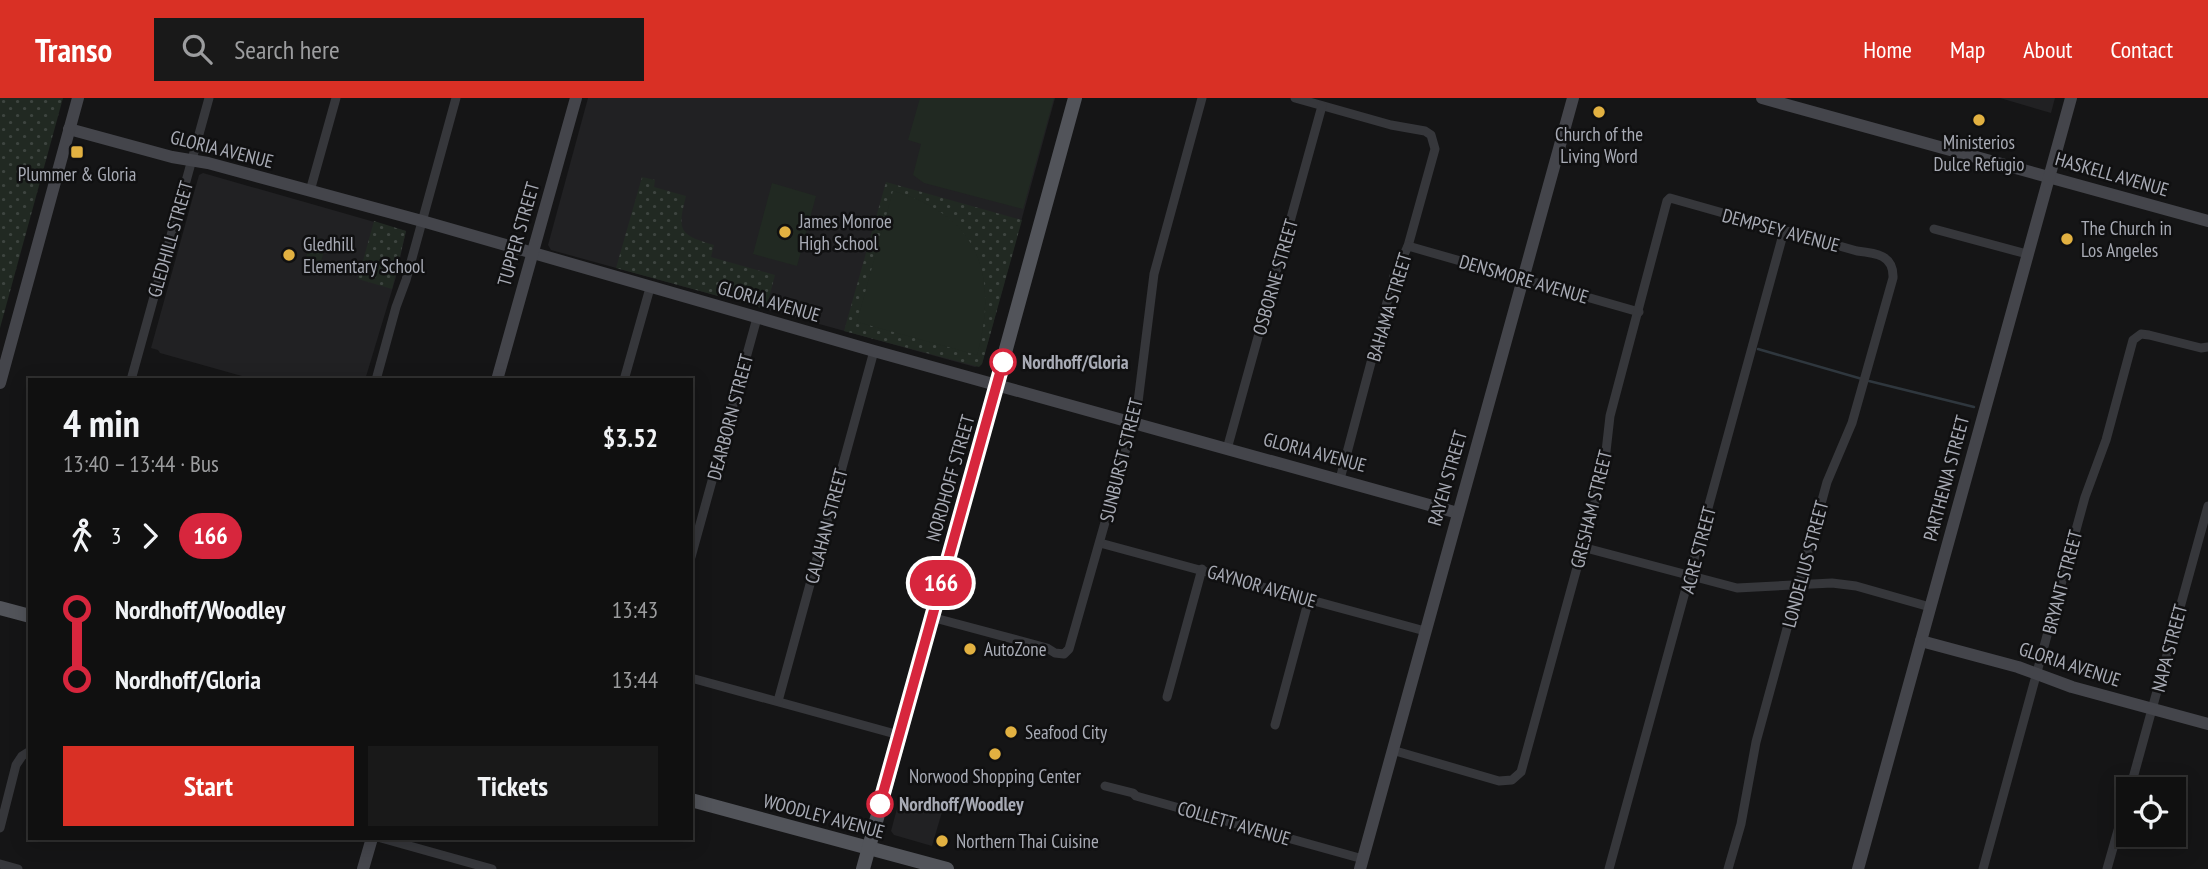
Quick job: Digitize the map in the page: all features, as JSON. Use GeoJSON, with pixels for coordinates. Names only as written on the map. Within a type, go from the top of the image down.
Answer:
{"type":"FeatureCollection","features":[{"type":"Feature","properties":{"kind":"main road","name":"NORDHOFF STREET"},"geometry":{"type":"LineString","coordinates":[[863,869],[1075,98]]}},
{"type":"Feature","properties":{"kind":"main road"},"geometry":{"type":"LineString","coordinates":[[0,608],[28,615]]}},
{"type":"Feature","properties":{"kind":"main road","name":"WOODLEY AVENUE"},"geometry":{"type":"LineString","coordinates":[[693,801],[947,869]]}},
{"type":"Feature","properties":{"kind":"street"},"geometry":{"type":"LineString","coordinates":[[0,383],[78,98]]}},
{"type":"Feature","properties":{"kind":"street","name":"GLEDHILL STREET"},"geometry":{"type":"LineString","coordinates":[[132,378],[209,98]]}},
{"type":"Feature","properties":{"kind":"street"},"geometry":{"type":"LineString","coordinates":[[310,191],[335,98]]}},
{"type":"Feature","properties":{"kind":"street"},"geometry":{"type":"LineString","coordinates":[[377,378],[456,98]]}},
{"type":"Feature","properties":{"kind":"street","name":"TUPPER STREET"},"geometry":{"type":"LineString","coordinates":[[498,378],[576,98]]}},
{"type":"Feature","properties":{"kind":"street","name":"SUNBURST STREET"},"geometry":{"type":"LineString","coordinates":[[931,617],[1064,654],[1071,645],[1137,410],[1154,274],[1202,98]]}},
{"type":"Feature","properties":{"kind":"street"},"geometry":{"type":"LineString","coordinates":[[1295,98],[1322,106]]}},
{"type":"Feature","properties":{"kind":"street","name":"RAYEN STREET"},"geometry":{"type":"LineString","coordinates":[[1361,864],[1573,98]]}},
{"type":"Feature","properties":{"kind":"street","name":"HASKELL AVENUE"},"geometry":{"type":"LineString","coordinates":[[1762,98],[2208,222]]}},
{"type":"Feature","properties":{"kind":"street","name":"PARTHENIA STREET"},"geometry":{"type":"LineString","coordinates":[[1858,869],[2071,98]]}},
{"type":"Feature","properties":{"kind":"street","name":"BAHAMA STREET"},"geometry":{"type":"LineString","coordinates":[[1322,106],[1391,125],[1418,129],[1431,135],[1435,144],[1435,154],[1428,170],[1408,246],[1394,276],[1340,479]]}},
{"type":"Feature","properties":{"kind":"street","name":"OSBORNE STREET"},"geometry":{"type":"LineString","coordinates":[[1227,449],[1322,106]]}},
{"type":"Feature","properties":{"kind":"street","name":"GLORIA AVENUE"},"geometry":{"type":"LineString","coordinates":[[69,129],[172,157],[208,163],[422,221],[650,288],[1458,513]]}},
{"type":"Feature","properties":{"kind":"street","name":"DEMPSEY AVENUE"},"geometry":{"type":"LineString","coordinates":[[1670,198],[1857,251],[1877,254],[1892,263]]}},
{"type":"Feature","properties":{"kind":"street","name":"GRESHAM STREET"},"geometry":{"type":"LineString","coordinates":[[1392,750],[1499,780],[1516,779],[1524,763],[1604,469],[1610,416],[1670,198]]}},
{"type":"Feature","properties":{"kind":"street"},"geometry":{"type":"LineString","coordinates":[[1934,229],[2027,254]]}},
{"type":"Feature","properties":{"kind":"street","name":"ACRE STREET"},"geometry":{"type":"LineString","coordinates":[[1609,869],[1784,231]]}},
{"type":"Feature","properties":{"kind":"street","name":"DENSMORE AVENUE"},"geometry":{"type":"LineString","coordinates":[[1408,246],[1639,312]]}},
{"type":"Feature","properties":{"kind":"street","name":"LONDELIUS STREET"},"geometry":{"type":"LineString","coordinates":[[1728,869],[1741,824],[1756,742],[1828,482],[1852,423],[1894,278],[1892,263]]}},
{"type":"Feature","properties":{"kind":"street"},"geometry":{"type":"LineString","coordinates":[[625,378],[650,288]]}},
{"type":"Feature","properties":{"kind":"street","name":"DEARBORN STREET"},"geometry":{"type":"LineString","coordinates":[[693,550],[757,318]]}},
{"type":"Feature","properties":{"kind":"street","name":"BRYANT STREET"},"geometry":{"type":"LineString","coordinates":[[1983,869],[2085,497],[2106,440],[2130,347],[2141,334],[2201,348],[2208,347]]}},
{"type":"Feature","properties":{"kind":"street","name":"CALAHAN STREET"},"geometry":{"type":"LineString","coordinates":[[778,701],[874,351]]}},
{"type":"Feature","properties":{"kind":"street","name":"NAPA STREET"},"geometry":{"type":"LineString","coordinates":[[2133,777],[2208,506]]}},
{"type":"Feature","properties":{"kind":"street","name":"GAYNOR AVENUE"},"geometry":{"type":"LineString","coordinates":[[1100,543],[1425,632]]}},
{"type":"Feature","properties":{"kind":"street"},"geometry":{"type":"LineString","coordinates":[[1582,547],[1737,588],[1847,584],[1930,607]]}},
{"type":"Feature","properties":{"kind":"street"},"geometry":{"type":"LineString","coordinates":[[1167,697],[1202,569]]}},
{"type":"Feature","properties":{"kind":"street"},"geometry":{"type":"LineString","coordinates":[[1275,725],[1309,599]]}},
{"type":"Feature","properties":{"kind":"street","name":"GLORIA AVENUE"},"geometry":{"type":"LineString","coordinates":[[1921,641],[2018,667],[2072,687],[2208,724]]}},
{"type":"Feature","properties":{"kind":"street"},"geometry":{"type":"LineString","coordinates":[[693,679],[899,735]]}},
{"type":"Feature","properties":{"kind":"street"},"geometry":{"type":"LineString","coordinates":[[0,828],[16,765],[26,754]]}},
{"type":"Feature","properties":{"kind":"street","name":"COLLETT AVENUE"},"geometry":{"type":"LineString","coordinates":[[1105,786],[1361,864]]}},
{"type":"Feature","properties":{"kind":"street"},"geometry":{"type":"LineString","coordinates":[[2108,869],[2116,839]]}},
{"type":"Feature","properties":{"kind":"street"},"geometry":{"type":"LineString","coordinates":[[363,869],[371,840]]}},
{"type":"Feature","properties":{"kind":"street"},"geometry":{"type":"LineString","coordinates":[[388,840],[492,869]]}},
{"type":"Feature","properties":{"kind":"street"},"geometry":{"type":"LineString","coordinates":[[0,864],[18,869]]}},
{"type":"Feature","properties":{"kind":"shaded area"},"geometry":{"type":"Polygon","coordinates":[[[0,98],[63,98],[0,328],[0,98]]]}},
{"type":"Feature","properties":{"kind":"shaded area","name":"James Monroe High School"},"geometry":{"type":"Polygon","coordinates":[[[588,98],[1055,98],[982,364],[975,367],[551,250],[548,245],[588,98]]]}},
{"type":"Feature","properties":{"kind":"shaded area"},"geometry":{"type":"Polygon","coordinates":[[[920,98],[1054,98],[1023,209],[924,183],[913,175],[921,144],[908,140],[920,98]]]}},
{"type":"Feature","properties":{"kind":"shaded area"},"geometry":{"type":"Polygon","coordinates":[[[2000,98],[2055,98],[2051,113],[2000,98]]]}},
{"type":"Feature","properties":{"kind":"shaded area","name":"Gledhill Elementary School"},"geometry":{"type":"Polygon","coordinates":[[[203,173],[406,231],[396,277],[366,378],[249,378],[160,353],[151,348],[199,175],[203,173]]]}},
{"type":"Feature","properties":{"kind":"shaded area"},"geometry":{"type":"Polygon","coordinates":[[[642,177],[655,180],[654,187],[686,196],[682,217],[684,230],[694,238],[714,245],[711,257],[775,275],[766,309],[616,268],[642,177]]]}},
{"type":"Feature","properties":{"kind":"shaded area"},"geometry":{"type":"Polygon","coordinates":[[[886,182],[1022,220],[979,367],[844,331],[886,182]]]}},
{"type":"Feature","properties":{"kind":"shaded area"},"geometry":{"type":"Polygon","coordinates":[[[772,183],[816,196],[797,266],[753,254],[772,183]]]}},
{"type":"Feature","properties":{"kind":"shaded area"},"geometry":{"type":"Polygon","coordinates":[[[893,191],[922,202],[945,215],[963,232],[975,252],[983,274],[985,299],[977,355],[857,322],[893,191]]]}},
{"type":"Feature","properties":{"kind":"shaded area"},"geometry":{"type":"Polygon","coordinates":[[[374,221],[406,231],[392,289],[358,279],[374,221]]]}},
{"type":"Feature","properties":{"kind":"shaded area"},"geometry":{"type":"Polygon","coordinates":[[[312,236],[327,241],[320,265],[305,261],[312,236]]]}},
{"type":"Feature","properties":{"kind":"shaded area"},"geometry":{"type":"Polygon","coordinates":[[[899,801],[942,812],[932,846],[894,835],[891,831],[899,801]]]}},
{"type":"Feature","properties":{"kind":"waterway"},"geometry":{"type":"LineString","coordinates":[[1758,349],[1869,381],[1974,407]]}},
{"type":"Feature","properties":{"kind":"bus line","name":"166"},"geometry":{"type":"LineString","coordinates":[[880,804],[1003,362]]}},
{"type":"Feature","properties":{"kind":"place","name":"Church of the Living Word"},"geometry":{"type":"Point","coordinates":[1599,112]}},
{"type":"Feature","properties":{"kind":"place","name":"Ministerios Dulce Refugio"},"geometry":{"type":"Point","coordinates":[1979,120]}},
{"type":"Feature","properties":{"kind":"place","name":"Plummer & Gloria"},"geometry":{"type":"Point","coordinates":[77,152]}},
{"type":"Feature","properties":{"kind":"place","name":"James Monroe High School"},"geometry":{"type":"Point","coordinates":[785,232]}},
{"type":"Feature","properties":{"kind":"place","name":"The Church in Los Angeles"},"geometry":{"type":"Point","coordinates":[2067,239]}},
{"type":"Feature","properties":{"kind":"place","name":"Gledhill Elementary School"},"geometry":{"type":"Point","coordinates":[289,255]}},
{"type":"Feature","properties":{"kind":"place","name":"Nordhoff/Gloria"},"geometry":{"type":"Point","coordinates":[1003,362]}},
{"type":"Feature","properties":{"kind":"place","name":"AutoZone"},"geometry":{"type":"Point","coordinates":[970,649]}},
{"type":"Feature","properties":{"kind":"place","name":"Seafood City"},"geometry":{"type":"Point","coordinates":[1011,732]}},
{"type":"Feature","properties":{"kind":"place","name":"Norwood Shopping Center"},"geometry":{"type":"Point","coordinates":[995,754]}},
{"type":"Feature","properties":{"kind":"place","name":"Nordhoff/Woodley"},"geometry":{"type":"Point","coordinates":[880,804]}},
{"type":"Feature","properties":{"kind":"place","name":"Northern Thai Cuisine"},"geometry":{"type":"Point","coordinates":[942,841]}}]}
